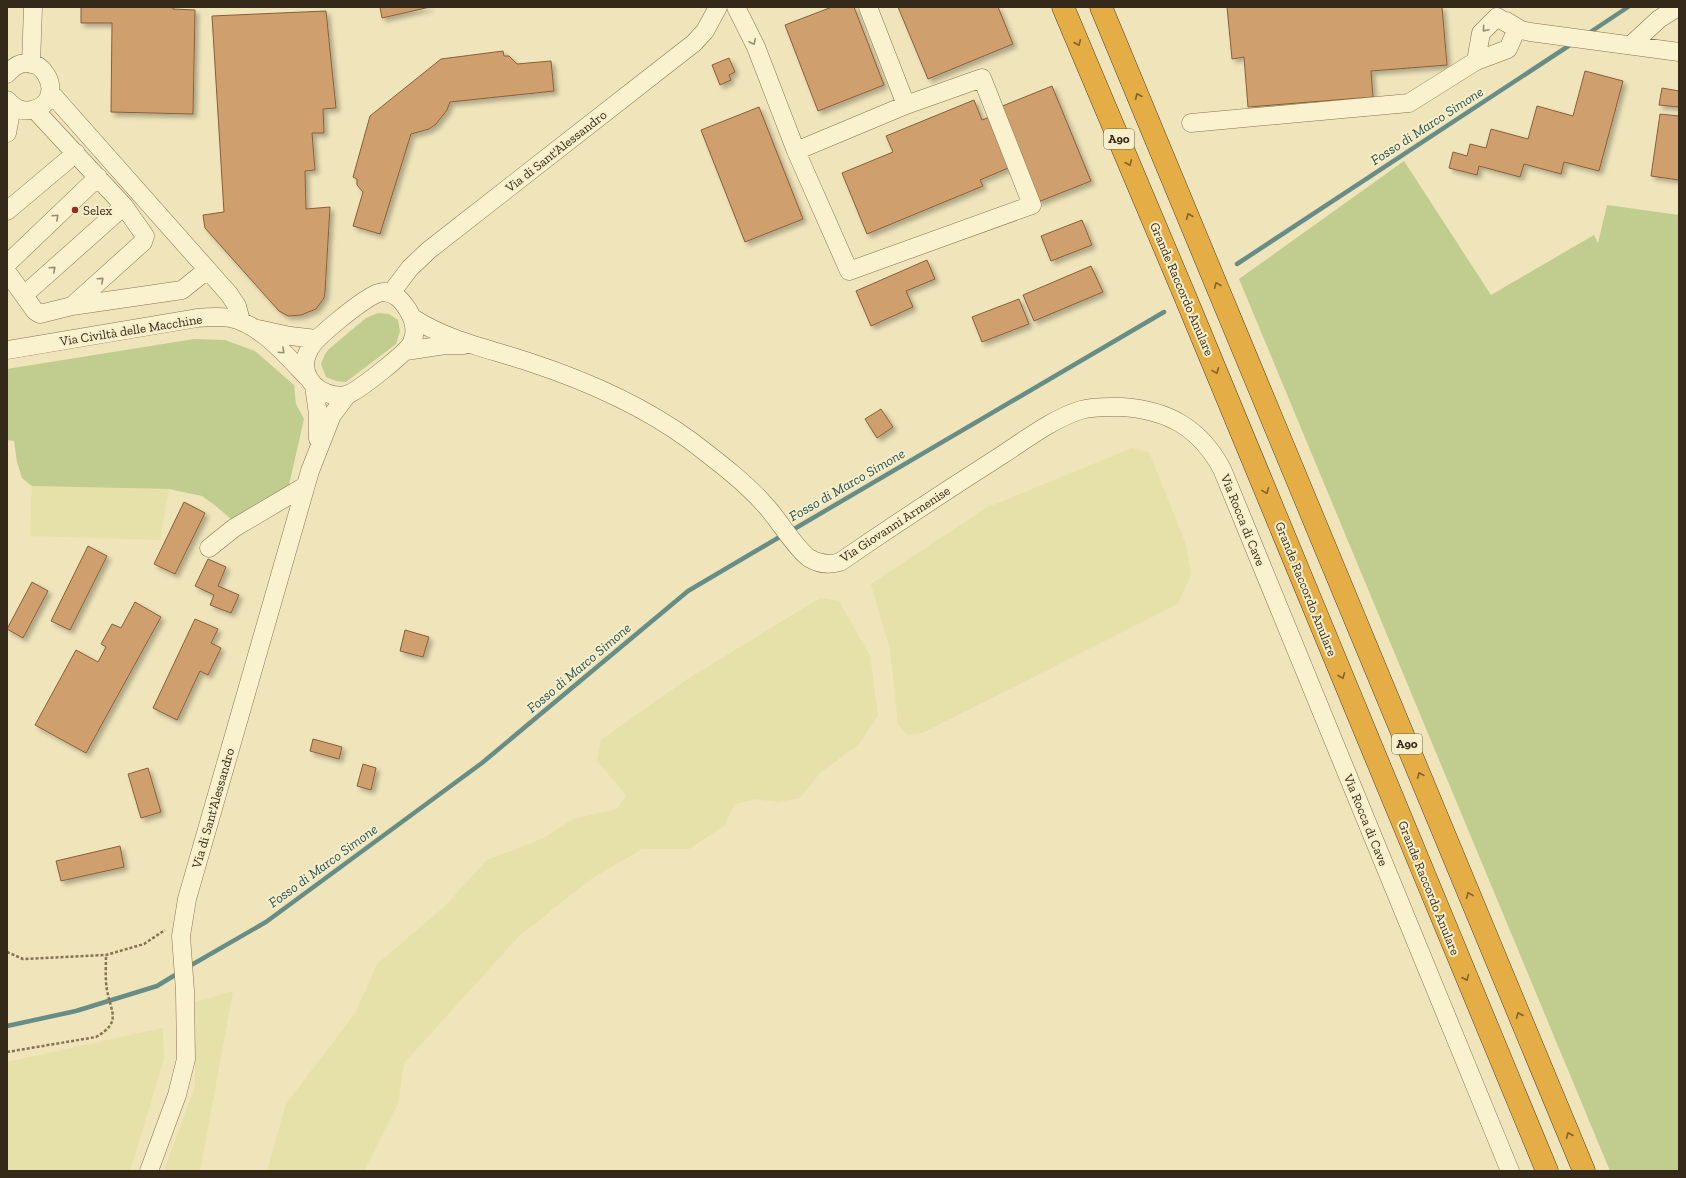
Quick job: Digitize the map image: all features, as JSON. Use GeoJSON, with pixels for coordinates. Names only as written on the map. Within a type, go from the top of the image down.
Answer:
{"type":"FeatureCollection","features":[{"type":"Feature","properties":{"kind":"highway","name":"Grande Raccordo Anulare"},"geometry":{"type":"LineString","coordinates":[[1063,7],[1201,335],[1547,1171]]}},
{"type":"Feature","properties":{"kind":"highway","name":"A90"},"geometry":{"type":"LineString","coordinates":[[1101,7],[1204,252],[1584,1171]]}},
{"type":"Feature","properties":{"kind":"street"},"geometry":{"type":"LineString","coordinates":[[31,64],[33,7]]}},
{"type":"Feature","properties":{"kind":"street","name":"Via di Sant'Alessandro"},"geometry":{"type":"LineString","coordinates":[[391,293],[410,268],[429,250],[690,46],[705,31],[718,7]]}},
{"type":"Feature","properties":{"kind":"street"},"geometry":{"type":"LineString","coordinates":[[736,7],[756,47],[796,150],[849,271],[1032,205],[982,78],[906,105],[796,150]]}},
{"type":"Feature","properties":{"kind":"street"},"geometry":{"type":"LineString","coordinates":[[868,7],[906,105]]}},
{"type":"Feature","properties":{"kind":"street"},"geometry":{"type":"LineString","coordinates":[[1191,123],[1409,103],[1476,61],[1508,49],[1515,33],[1512,26],[1491,7]]}},
{"type":"Feature","properties":{"kind":"street"},"geometry":{"type":"LineString","coordinates":[[1630,45],[1659,19],[1678,7]]}},
{"type":"Feature","properties":{"kind":"street"},"geometry":{"type":"LineString","coordinates":[[1476,61],[1481,33],[1497,17],[1512,26],[1530,32],[1679,52]]}},
{"type":"Feature","properties":{"kind":"street"},"geometry":{"type":"LineString","coordinates":[[7,74],[17,65],[31,64],[38,66],[48,77],[50,85],[50,92],[44,102],[35,110],[19,110],[10,103]]}},
{"type":"Feature","properties":{"kind":"street"},"geometry":{"type":"LineString","coordinates":[[50,92],[235,302],[247,325]]}},
{"type":"Feature","properties":{"kind":"street"},"geometry":{"type":"LineString","coordinates":[[7,133],[10,103]]}},
{"type":"Feature","properties":{"kind":"street"},"geometry":{"type":"LineString","coordinates":[[35,110],[124,206],[144,236],[143,242],[72,306]]}},
{"type":"Feature","properties":{"kind":"street"},"geometry":{"type":"LineString","coordinates":[[7,211],[76,153]]}},
{"type":"Feature","properties":{"kind":"street"},"geometry":{"type":"LineString","coordinates":[[7,264],[98,177]]}},
{"type":"Feature","properties":{"kind":"street"},"geometry":{"type":"LineString","coordinates":[[24,295],[124,206]]}},
{"type":"Feature","properties":{"kind":"street"},"geometry":{"type":"LineString","coordinates":[[7,272],[35,311],[40,314],[72,306],[182,290],[207,270]]}},
{"type":"Feature","properties":{"kind":"street","name":"Via di Sant'Alessandro"},"geometry":{"type":"LineString","coordinates":[[149,1171],[177,1095],[184,1071],[187,1041],[182,943],[183,917],[205,832],[305,486],[317,450],[332,415],[348,394],[406,351],[414,337],[413,318],[404,302],[391,293],[385,292],[374,295],[317,339],[308,350],[305,368],[311,382],[318,424],[317,450]]}},
{"type":"Feature","properties":{"kind":"street","name":"Via Civiltà delle Macchine"},"geometry":{"type":"LineString","coordinates":[[7,350],[197,318],[222,317],[290,336],[317,339]]}},
{"type":"Feature","properties":{"kind":"street","name":"Via Giovanni Armenise"},"geometry":{"type":"LineString","coordinates":[[413,318],[439,332],[474,346],[511,356],[597,387],[645,412],[680,433],[757,496],[806,556],[818,562],[832,564],[840,562],[924,504],[1043,429],[1068,415],[1093,407],[1136,409],[1154,412],[1174,419],[1195,433],[1205,443],[1216,457],[1222,469]]}},
{"type":"Feature","properties":{"kind":"street","name":"Via Civiltà delle Macchine"},"geometry":{"type":"LineString","coordinates":[[247,325],[282,351],[311,382]]}},
{"type":"Feature","properties":{"kind":"street"},"geometry":{"type":"LineString","coordinates":[[7,337],[26,347]]}},
{"type":"Feature","properties":{"kind":"street","name":"Via Giovanni Armenise"},"geometry":{"type":"LineString","coordinates":[[406,351],[445,345],[474,346]]}},
{"type":"Feature","properties":{"kind":"street"},"geometry":{"type":"LineString","coordinates":[[311,382],[329,394],[335,396],[348,394]]}},
{"type":"Feature","properties":{"kind":"street","name":"Via Rocca di Cave"},"geometry":{"type":"LineString","coordinates":[[1222,469],[1510,1171]]}},
{"type":"Feature","properties":{"kind":"street"},"geometry":{"type":"LineString","coordinates":[[208,548],[234,528],[305,486]]}},
{"type":"Feature","properties":{"kind":"path"},"geometry":{"type":"LineString","coordinates":[[7,952],[23,959],[106,955],[144,944],[183,917]]}},
{"type":"Feature","properties":{"kind":"path"},"geometry":{"type":"LineString","coordinates":[[7,1052],[96,1037],[106,1031],[112,1023],[114,1015],[106,989],[106,955]]}},
{"type":"Feature","properties":{"kind":"shaded area"},"geometry":{"type":"Polygon","coordinates":[[[1132,448],[1149,452],[1186,545],[1191,574],[1178,604],[922,733],[907,735],[898,724],[890,649],[871,584],[986,508],[1132,448]]]}},
{"type":"Feature","properties":{"kind":"shaded area"},"geometry":{"type":"Polygon","coordinates":[[[32,486],[169,489],[160,540],[30,536],[32,486]]]}},
{"type":"Feature","properties":{"kind":"shaded area"},"geometry":{"type":"Polygon","coordinates":[[[820,598],[839,601],[870,656],[878,716],[859,744],[820,773],[800,798],[778,802],[755,799],[735,804],[724,826],[689,849],[642,849],[591,879],[519,936],[404,1063],[398,1104],[364,1171],[267,1171],[286,1104],[356,1012],[377,964],[445,906],[487,860],[544,838],[573,819],[617,809],[626,795],[597,761],[601,740],[686,680],[820,598]]]}},
{"type":"Feature","properties":{"kind":"shaded area"},"geometry":{"type":"Polygon","coordinates":[[[233,991],[200,1171],[164,1171],[195,1087],[195,1002],[233,991]]]}},
{"type":"Feature","properties":{"kind":"shaded area"},"geometry":{"type":"Polygon","coordinates":[[[163,1028],[164,1059],[130,1171],[7,1171],[7,1062],[163,1028]]]}},
{"type":"Feature","properties":{"kind":"green space"},"geometry":{"type":"Polygon","coordinates":[[[1404,161],[1491,295],[1594,235],[1598,243],[1607,205],[1679,215],[1679,1171],[1610,1171],[1239,279],[1404,161]]]}},
{"type":"Feature","properties":{"kind":"green space"},"geometry":{"type":"Polygon","coordinates":[[[378,313],[389,314],[398,320],[400,331],[396,344],[346,382],[336,381],[326,377],[321,364],[329,349],[366,318],[378,313]]]}},
{"type":"Feature","properties":{"kind":"green space"},"geometry":{"type":"Polygon","coordinates":[[[194,339],[225,340],[255,351],[294,385],[296,404],[304,419],[289,485],[231,519],[202,496],[169,489],[32,486],[22,478],[17,462],[14,441],[7,440],[7,369],[194,339]]]}},
{"type":"Feature","properties":{"kind":"building"},"geometry":{"type":"Polygon","coordinates":[[[81,7],[173,7],[173,9],[195,10],[193,114],[111,112],[112,23],[81,23],[81,7]]]}},
{"type":"Feature","properties":{"kind":"building"},"geometry":{"type":"Polygon","coordinates":[[[380,7],[430,7],[382,18],[380,7]]]}},
{"type":"Feature","properties":{"kind":"building"},"geometry":{"type":"Polygon","coordinates":[[[832,7],[854,7],[884,85],[818,111],[785,25],[832,7]]]}},
{"type":"Feature","properties":{"kind":"building"},"geometry":{"type":"Polygon","coordinates":[[[898,7],[998,7],[1013,44],[928,79],[898,7]]]}},
{"type":"Feature","properties":{"kind":"building"},"geometry":{"type":"Polygon","coordinates":[[[1227,7],[1442,7],[1447,65],[1371,71],[1373,97],[1248,107],[1244,57],[1232,59],[1227,7]]]}},
{"type":"Feature","properties":{"kind":"building"},"geometry":{"type":"Polygon","coordinates":[[[326,11],[336,108],[323,109],[324,133],[312,133],[315,170],[305,171],[306,209],[330,207],[325,292],[324,298],[316,309],[301,315],[288,316],[279,311],[205,228],[203,215],[224,212],[212,16],[326,11]]]}},
{"type":"Feature","properties":{"kind":"building"},"geometry":{"type":"Polygon","coordinates":[[[503,51],[504,56],[509,56],[517,64],[551,61],[554,91],[450,102],[447,110],[436,124],[429,129],[411,134],[380,234],[353,226],[363,192],[357,185],[357,179],[353,177],[370,116],[441,59],[503,51]]]}},
{"type":"Feature","properties":{"kind":"building"},"geometry":{"type":"Polygon","coordinates":[[[729,58],[735,72],[729,75],[731,80],[720,85],[712,65],[729,58]]]}},
{"type":"Feature","properties":{"kind":"building"},"geometry":{"type":"Polygon","coordinates":[[[1585,71],[1623,81],[1599,171],[1564,162],[1561,174],[1524,164],[1520,177],[1479,166],[1477,175],[1449,168],[1453,152],[1467,156],[1470,144],[1486,148],[1491,129],[1528,139],[1537,106],[1573,116],[1585,71]]]}},
{"type":"Feature","properties":{"kind":"building"},"geometry":{"type":"Polygon","coordinates":[[[1052,86],[1091,181],[1038,202],[1000,107],[1052,86]]]}},
{"type":"Feature","properties":{"kind":"building"},"geometry":{"type":"Polygon","coordinates":[[[1662,88],[1679,91],[1679,107],[1659,105],[1662,88]]]}},
{"type":"Feature","properties":{"kind":"building"},"geometry":{"type":"Polygon","coordinates":[[[974,100],[982,120],[992,116],[1013,166],[980,180],[983,186],[867,234],[842,173],[893,152],[886,136],[974,100]]]}},
{"type":"Feature","properties":{"kind":"building"},"geometry":{"type":"Polygon","coordinates":[[[759,107],[803,219],[745,242],[701,130],[759,107]]]}},
{"type":"Feature","properties":{"kind":"building"},"geometry":{"type":"Polygon","coordinates":[[[1660,114],[1679,116],[1679,180],[1651,176],[1660,114]]]}},
{"type":"Feature","properties":{"kind":"building"},"geometry":{"type":"Polygon","coordinates":[[[1082,220],[1092,245],[1051,261],[1041,236],[1082,220]]]}},
{"type":"Feature","properties":{"kind":"building"},"geometry":{"type":"Polygon","coordinates":[[[927,260],[935,279],[906,291],[913,307],[871,326],[856,291],[927,260]]]}},
{"type":"Feature","properties":{"kind":"building"},"geometry":{"type":"Polygon","coordinates":[[[1091,266],[1103,292],[1034,321],[1023,295],[1091,266]]]}},
{"type":"Feature","properties":{"kind":"building"},"geometry":{"type":"Polygon","coordinates":[[[1019,299],[1029,324],[982,342],[972,317],[1019,299]]]}},
{"type":"Feature","properties":{"kind":"building"},"geometry":{"type":"Polygon","coordinates":[[[881,409],[893,427],[877,438],[865,419],[881,409]]]}},
{"type":"Feature","properties":{"kind":"building"},"geometry":{"type":"Polygon","coordinates":[[[184,502],[205,513],[175,574],[154,564],[184,502]]]}},
{"type":"Feature","properties":{"kind":"building"},"geometry":{"type":"Polygon","coordinates":[[[88,546],[107,556],[70,630],[51,621],[88,546]]]}},
{"type":"Feature","properties":{"kind":"building"},"geometry":{"type":"Polygon","coordinates":[[[208,559],[226,567],[218,586],[239,595],[231,613],[210,605],[214,595],[195,586],[208,559]]]}},
{"type":"Feature","properties":{"kind":"building"},"geometry":{"type":"Polygon","coordinates":[[[32,582],[48,591],[23,638],[7,629],[32,582]]]}},
{"type":"Feature","properties":{"kind":"building"},"geometry":{"type":"Polygon","coordinates":[[[135,602],[161,617],[86,753],[35,725],[76,650],[98,662],[106,647],[101,644],[112,624],[121,628],[135,602]]]}},
{"type":"Feature","properties":{"kind":"building"},"geometry":{"type":"Polygon","coordinates":[[[195,619],[218,629],[211,643],[221,648],[208,675],[200,671],[177,720],[153,708],[195,619]]]}},
{"type":"Feature","properties":{"kind":"building"},"geometry":{"type":"Polygon","coordinates":[[[405,630],[429,637],[423,657],[400,651],[405,630]]]}},
{"type":"Feature","properties":{"kind":"building"},"geometry":{"type":"Polygon","coordinates":[[[313,739],[342,747],[339,759],[310,751],[313,739]]]}},
{"type":"Feature","properties":{"kind":"building"},"geometry":{"type":"Polygon","coordinates":[[[363,764],[376,768],[371,790],[357,786],[363,764]]]}},
{"type":"Feature","properties":{"kind":"building"},"geometry":{"type":"Polygon","coordinates":[[[148,768],[161,812],[141,818],[128,774],[148,768]]]}},
{"type":"Feature","properties":{"kind":"building"},"geometry":{"type":"Polygon","coordinates":[[[120,846],[124,867],[61,881],[56,861],[120,846]]]}},
{"type":"Feature","properties":{"kind":"waterway","name":"Fosso di Marco Simone"},"geometry":{"type":"LineString","coordinates":[[1586,35],[1628,7]]}},
{"type":"Feature","properties":{"kind":"waterway","name":"Fosso di Marco Simone"},"geometry":{"type":"LineString","coordinates":[[1237,264],[1573,43]]}},
{"type":"Feature","properties":{"kind":"waterway","name":"Fosso di Marco Simone"},"geometry":{"type":"LineString","coordinates":[[789,532],[1164,312]]}},
{"type":"Feature","properties":{"kind":"waterway","name":"Fosso di Marco Simone"},"geometry":{"type":"LineString","coordinates":[[188,967],[266,922],[482,763],[688,591],[783,535]]}},
{"type":"Feature","properties":{"kind":"waterway","name":"Fosso di Marco Simone"},"geometry":{"type":"LineString","coordinates":[[7,1026],[76,1011],[157,986],[180,972]]}},
{"type":"Feature","properties":{"kind":"place","name":"Selex"},"geometry":{"type":"Point","coordinates":[75,210]}}]}
